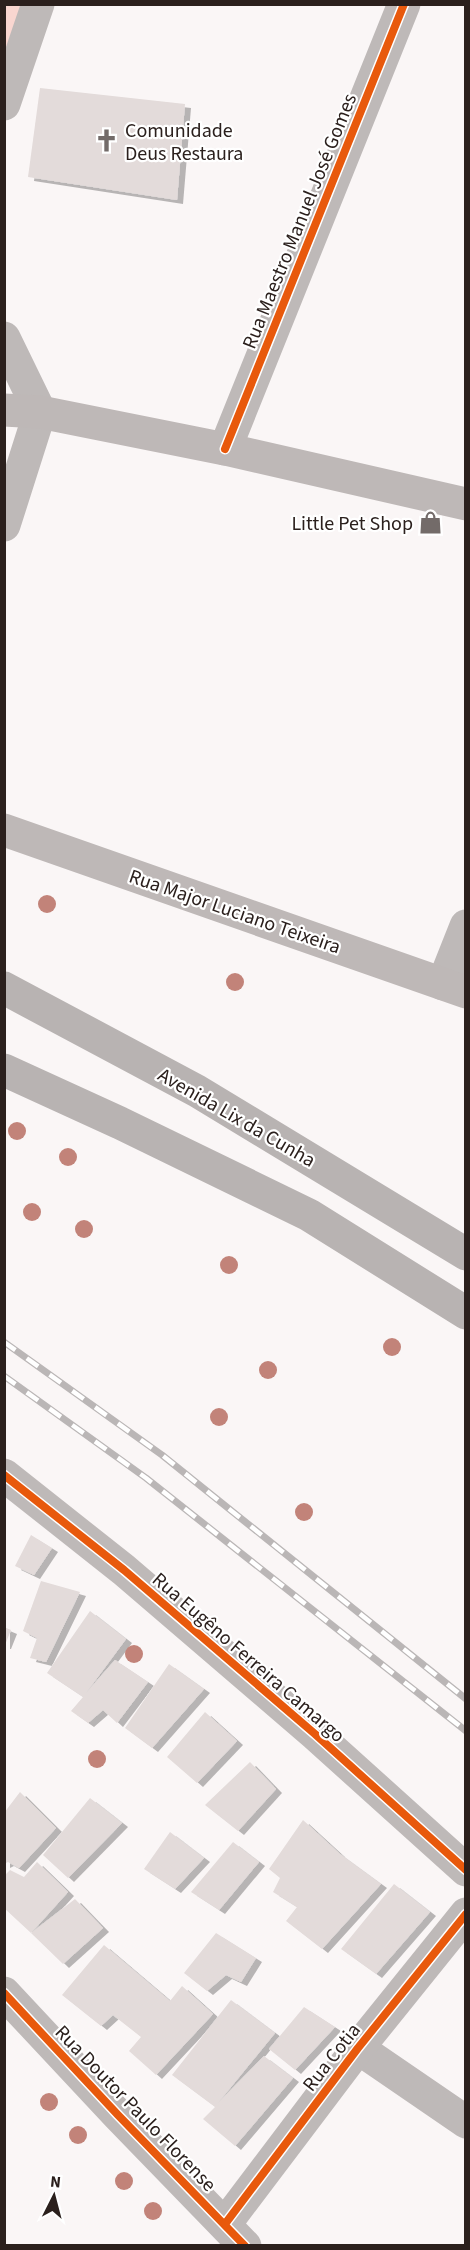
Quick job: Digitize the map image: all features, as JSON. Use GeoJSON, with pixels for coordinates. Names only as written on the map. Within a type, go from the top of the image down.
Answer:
{"type":"FeatureCollection","features":[{"type":"Feature","properties":{"kind":"highway","name":"Avenida Lix da Cunha"},"geometry":{"type":"LineString","coordinates":[[4,988],[197,1091],[465,1254]]}},
{"type":"Feature","properties":{"kind":"highway"},"geometry":{"type":"LineString","coordinates":[[4,1070],[120,1123],[309,1215],[465,1313]]}},
{"type":"Feature","properties":{"kind":"main road"},"geometry":{"type":"LineString","coordinates":[[4,410],[40,412],[225,449],[465,504]]}},
{"type":"Feature","properties":{"kind":"main road","name":"Rua Major Luciano Teixeira"},"geometry":{"type":"LineString","coordinates":[[4,830],[454,988]]}},
{"type":"Feature","properties":{"kind":"street"},"geometry":{"type":"LineString","coordinates":[[4,104],[38,4]]}},
{"type":"Feature","properties":{"kind":"street","name":"Rua Maestro Manuel José Gomes"},"geometry":{"type":"LineString","coordinates":[[225,449],[404,4]]}},
{"type":"Feature","properties":{"kind":"street"},"geometry":{"type":"LineString","coordinates":[[4,339],[40,412],[4,525]]}},
{"type":"Feature","properties":{"kind":"street"},"geometry":{"type":"LineString","coordinates":[[454,988],[465,926]]}},
{"type":"Feature","properties":{"kind":"street","name":"Rua Eugêno Ferreira Camargo"},"geometry":{"type":"LineString","coordinates":[[4,1475],[124,1570],[315,1734],[465,1870]]}},
{"type":"Feature","properties":{"kind":"street","name":"Rua Cotia"},"geometry":{"type":"LineString","coordinates":[[235,2235],[358,2048],[465,1914]]}},
{"type":"Feature","properties":{"kind":"street","name":"Rua Doutor Paulo Florense"},"geometry":{"type":"LineString","coordinates":[[4,1993],[235,2235]]}},
{"type":"Feature","properties":{"kind":"street"},"geometry":{"type":"LineString","coordinates":[[358,2048],[465,2122]]}},
{"type":"Feature","properties":{"kind":"shaded area"},"geometry":{"type":"Polygon","coordinates":[[[5,5],[22,5],[5,50],[5,5]]]}},
{"type":"Feature","properties":{"kind":"building","name":"Comunidade Deus Restaura"},"geometry":{"type":"Polygon","coordinates":[[[40,88],[185,104],[177,200],[28,177],[40,88]]]}},
{"type":"Feature","properties":{"kind":"building"},"geometry":{"type":"Polygon","coordinates":[[[31,1535],[52,1548],[34,1575],[15,1566],[31,1535]]]}},
{"type":"Feature","properties":{"kind":"building"},"geometry":{"type":"Polygon","coordinates":[[[41,1581],[80,1592],[46,1662],[30,1658],[37,1638],[23,1631],[41,1581]]]}},
{"type":"Feature","properties":{"kind":"building"},"geometry":{"type":"Polygon","coordinates":[[[90,1611],[126,1639],[86,1693],[115,1660],[148,1682],[117,1723],[103,1710],[88,1723],[71,1711],[83,1697],[47,1673],[90,1611]]]}},
{"type":"Feature","properties":{"kind":"building"},"geometry":{"type":"Polygon","coordinates":[[[4,1627],[11,1630],[5,1645],[4,1645],[4,1627]]]}},
{"type":"Feature","properties":{"kind":"building"},"geometry":{"type":"Polygon","coordinates":[[[169,1664],[204,1689],[152,1748],[125,1728],[169,1664]]]}},
{"type":"Feature","properties":{"kind":"building"},"geometry":{"type":"Polygon","coordinates":[[[205,1712],[237,1741],[197,1783],[167,1757],[205,1712]]]}},
{"type":"Feature","properties":{"kind":"building"},"geometry":{"type":"Polygon","coordinates":[[[250,1762],[276,1789],[238,1831],[205,1805],[250,1762]]]}},
{"type":"Feature","properties":{"kind":"building"},"geometry":{"type":"Polygon","coordinates":[[[20,1792],[56,1828],[19,1868],[8,1862],[4,1864],[4,1813],[20,1792]]]}},
{"type":"Feature","properties":{"kind":"building"},"geometry":{"type":"Polygon","coordinates":[[[90,1798],[122,1823],[68,1878],[43,1855],[90,1798]]]}},
{"type":"Feature","properties":{"kind":"building"},"geometry":{"type":"Polygon","coordinates":[[[303,1820],[340,1854],[381,1884],[322,1949],[286,1921],[297,1907],[273,1892],[280,1878],[269,1869],[303,1820]]]}},
{"type":"Feature","properties":{"kind":"building"},"geometry":{"type":"Polygon","coordinates":[[[170,1832],[204,1858],[175,1889],[144,1869],[170,1832]]]}},
{"type":"Feature","properties":{"kind":"building"},"geometry":{"type":"Polygon","coordinates":[[[233,1842],[259,1862],[219,1910],[191,1892],[233,1842]]]}},
{"type":"Feature","properties":{"kind":"building"},"geometry":{"type":"Polygon","coordinates":[[[37,1862],[68,1892],[31,1933],[4,1908],[4,1876],[10,1870],[24,1877],[37,1862]]]}},
{"type":"Feature","properties":{"kind":"building"},"geometry":{"type":"Polygon","coordinates":[[[394,1884],[430,1912],[376,1974],[341,1949],[394,1884]]]}},
{"type":"Feature","properties":{"kind":"building"},"geometry":{"type":"Polygon","coordinates":[[[75,1899],[103,1928],[63,1964],[31,1933],[75,1899]]]}},
{"type":"Feature","properties":{"kind":"building"},"geometry":{"type":"Polygon","coordinates":[[[216,1933],[256,1958],[241,1982],[226,1975],[207,1991],[184,1973],[216,1933]]]}},
{"type":"Feature","properties":{"kind":"building"},"geometry":{"type":"Polygon","coordinates":[[[104,1945],[170,2001],[182,1986],[213,2014],[156,2075],[129,2051],[141,2037],[113,2015],[101,2026],[62,1995],[104,1945]]]}},
{"type":"Feature","properties":{"kind":"building"},"geometry":{"type":"Polygon","coordinates":[[[231,2000],[275,2033],[218,2103],[264,2056],[293,2078],[235,2146],[203,2119],[215,2107],[172,2075],[231,2000]]]}},
{"type":"Feature","properties":{"kind":"building"},"geometry":{"type":"Polygon","coordinates":[[[304,2007],[335,2027],[295,2070],[269,2049],[304,2007]]]}},
{"type":"Feature","properties":{"kind":"railway"},"geometry":{"type":"LineString","coordinates":[[4,1342],[162,1455],[466,1699]]}},
{"type":"Feature","properties":{"kind":"railway"},"geometry":{"type":"LineString","coordinates":[[4,1376],[146,1478],[466,1731]]}},
{"type":"Feature","properties":{"kind":"cycle path"},"geometry":{"type":"LineString","coordinates":[[225,449],[404,4]]}},
{"type":"Feature","properties":{"kind":"cycle path"},"geometry":{"type":"LineString","coordinates":[[4,1475],[124,1570],[315,1734],[466,1870]]}},
{"type":"Feature","properties":{"kind":"cycle path"},"geometry":{"type":"LineString","coordinates":[[225,2224],[358,2048],[466,1914]]}},
{"type":"Feature","properties":{"kind":"cycle path"},"geometry":{"type":"LineString","coordinates":[[4,1993],[245,2246]]}},
{"type":"Feature","properties":{"kind":"place","name":"Comunidade Deus Restaura"},"geometry":{"type":"Point","coordinates":[107,141]}},
{"type":"Feature","properties":{"kind":"place","name":"Little Pet Shop"},"geometry":{"type":"Point","coordinates":[431,523]}}]}
